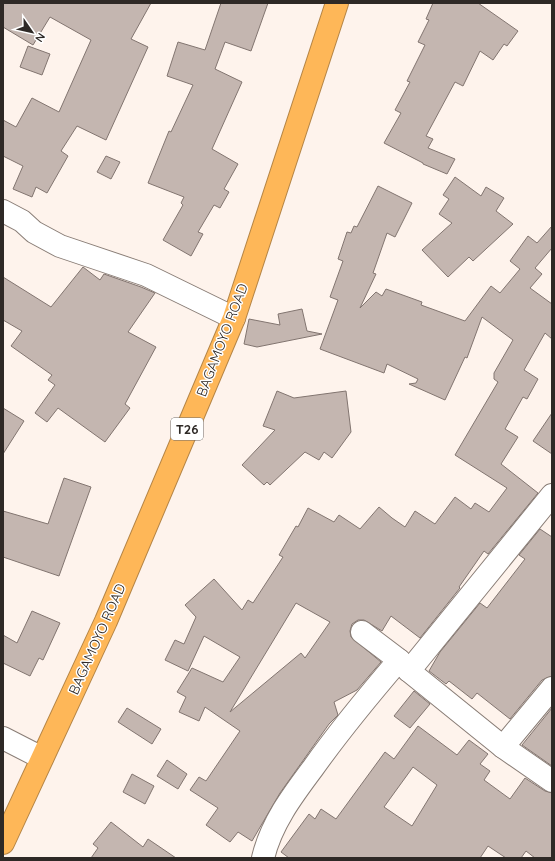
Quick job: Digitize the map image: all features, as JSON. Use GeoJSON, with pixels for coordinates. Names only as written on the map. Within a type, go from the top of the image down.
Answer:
{"type":"FeatureCollection","features":[{"type":"Feature","properties":{"kind":"highway","name":"BAGAMOYO ROAD"},"geometry":{"type":"LineString","coordinates":[[3,843],[106,621],[234,318],[338,3]]}},
{"type":"Feature","properties":{"kind":"street"},"geometry":{"type":"LineString","coordinates":[[3,211],[22,221],[34,232],[60,246],[146,275],[234,318]]}},
{"type":"Feature","properties":{"kind":"street"},"geometry":{"type":"LineString","coordinates":[[262,858],[284,807],[341,729],[404,666],[552,495]]}},
{"type":"Feature","properties":{"kind":"street"},"geometry":{"type":"LineString","coordinates":[[362,632],[503,748],[552,781]]}},
{"type":"Feature","properties":{"kind":"street"},"geometry":{"type":"LineString","coordinates":[[503,748],[552,688]]}},
{"type":"Feature","properties":{"kind":"street"},"geometry":{"type":"LineString","coordinates":[[3,738],[42,758]]}},
{"type":"Feature","properties":{"kind":"building"},"geometry":{"type":"Polygon","coordinates":[[[3,3],[151,3],[131,39],[148,47],[106,140],[77,126],[61,151],[68,156],[47,193],[36,187],[32,197],[13,189],[23,166],[3,156],[3,120],[16,127],[32,98],[59,112],[91,40],[50,17],[33,45],[3,27],[3,3]]]}},
{"type":"Feature","properties":{"kind":"building"},"geometry":{"type":"Polygon","coordinates":[[[221,3],[268,3],[251,51],[225,42],[215,69],[242,82],[212,149],[238,164],[224,189],[229,192],[220,208],[214,205],[198,232],[203,234],[191,256],[163,240],[183,205],[181,203],[184,197],[148,183],[169,131],[171,132],[193,85],[167,76],[178,42],[205,50],[221,3]]]}},
{"type":"Feature","properties":{"kind":"building"},"geometry":{"type":"Polygon","coordinates":[[[433,3],[478,3],[518,31],[507,46],[504,44],[493,60],[480,51],[463,86],[455,82],[426,136],[433,139],[428,148],[455,159],[447,174],[423,164],[384,143],[401,113],[395,110],[410,82],[407,81],[425,45],[418,42],[429,20],[426,19],[433,3]]]}},
{"type":"Feature","properties":{"kind":"building"},"geometry":{"type":"Polygon","coordinates":[[[28,46],[50,54],[42,75],[20,67],[28,46]]]}},
{"type":"Feature","properties":{"kind":"building"},"geometry":{"type":"Polygon","coordinates":[[[106,156],[120,162],[111,179],[97,172],[106,156]]]}},
{"type":"Feature","properties":{"kind":"building"},"geometry":{"type":"Polygon","coordinates":[[[455,177],[481,196],[486,187],[504,198],[496,211],[513,224],[473,261],[469,257],[448,277],[422,250],[452,223],[439,214],[449,199],[443,195],[455,177]]]}},
{"type":"Feature","properties":{"kind":"building"},"geometry":{"type":"Polygon","coordinates":[[[378,186],[412,203],[395,237],[387,233],[373,273],[376,274],[360,308],[376,292],[382,296],[386,289],[422,302],[421,305],[465,321],[491,286],[500,293],[520,269],[510,261],[528,236],[537,243],[552,226],[552,248],[535,268],[542,274],[530,288],[552,304],[552,339],[545,333],[524,370],[538,379],[527,399],[523,397],[505,429],[518,437],[501,464],[538,493],[488,554],[484,551],[459,587],[460,588],[420,638],[391,616],[382,631],[364,620],[358,620],[352,624],[350,631],[351,637],[381,662],[357,690],[334,702],[338,715],[329,724],[280,793],[252,841],[238,832],[230,842],[206,825],[218,808],[190,790],[199,777],[206,781],[240,731],[205,707],[199,721],[179,712],[186,697],[177,692],[192,668],[223,682],[240,657],[204,636],[188,671],[165,660],[175,640],[184,644],[196,617],[185,605],[214,579],[242,610],[248,600],[253,603],[283,557],[279,555],[296,526],[298,527],[308,508],[334,522],[339,515],[360,529],[379,507],[405,527],[415,511],[435,524],[455,497],[471,509],[475,503],[489,512],[507,488],[455,455],[498,382],[494,379],[494,373],[513,340],[482,317],[467,358],[465,357],[445,400],[409,384],[416,383],[418,379],[387,364],[384,373],[320,349],[338,300],[330,297],[343,261],[338,259],[347,232],[351,233],[354,226],[357,227],[378,186]],[[296,603],[230,712],[301,653],[305,658],[330,622],[296,603]]]}},
{"type":"Feature","properties":{"kind":"building"},"geometry":{"type":"Polygon","coordinates":[[[83,267],[100,280],[104,274],[155,293],[128,332],[156,347],[125,404],[130,408],[105,442],[58,408],[47,422],[35,413],[55,385],[48,380],[52,375],[11,346],[22,331],[3,320],[3,277],[51,307],[83,267]]]}},
{"type":"Feature","properties":{"kind":"building"},"geometry":{"type":"Polygon","coordinates":[[[302,309],[307,331],[322,334],[257,347],[244,344],[249,319],[280,325],[278,314],[302,309]]]}},
{"type":"Feature","properties":{"kind":"building"},"geometry":{"type":"Polygon","coordinates":[[[277,391],[294,398],[346,391],[351,432],[332,458],[324,452],[319,460],[305,452],[270,485],[267,482],[264,485],[242,465],[275,430],[263,426],[277,391]]]}},
{"type":"Feature","properties":{"kind":"building"},"geometry":{"type":"Polygon","coordinates":[[[3,408],[24,421],[3,454],[3,408]]]}},
{"type":"Feature","properties":{"kind":"building"},"geometry":{"type":"Polygon","coordinates":[[[552,413],[552,454],[533,441],[552,413]]]}},
{"type":"Feature","properties":{"kind":"building"},"geometry":{"type":"Polygon","coordinates":[[[64,478],[91,487],[59,576],[3,557],[3,511],[48,524],[64,478]]]}},
{"type":"Feature","properties":{"kind":"building"},"geometry":{"type":"Polygon","coordinates":[[[540,529],[552,537],[552,676],[542,680],[510,719],[477,693],[472,699],[449,681],[446,684],[429,671],[440,652],[480,603],[487,608],[525,559],[519,555],[540,529]]]}},
{"type":"Feature","properties":{"kind":"building"},"geometry":{"type":"Polygon","coordinates":[[[32,611],[60,623],[43,660],[39,658],[30,676],[3,663],[3,635],[17,643],[32,611]]]}},
{"type":"Feature","properties":{"kind":"building"},"geometry":{"type":"Polygon","coordinates":[[[414,691],[430,704],[410,728],[394,716],[414,691]]]}},
{"type":"Feature","properties":{"kind":"building"},"geometry":{"type":"Polygon","coordinates":[[[127,708],[161,729],[152,744],[118,722],[127,708]]]}},
{"type":"Feature","properties":{"kind":"building"},"geometry":{"type":"Polygon","coordinates":[[[552,708],[552,766],[522,745],[552,708]]]}},
{"type":"Feature","properties":{"kind":"building"},"geometry":{"type":"Polygon","coordinates":[[[418,726],[457,755],[469,740],[488,754],[480,764],[490,771],[484,780],[510,799],[525,778],[545,791],[552,793],[552,858],[535,858],[526,851],[521,858],[506,858],[488,846],[480,858],[289,858],[281,852],[309,814],[315,819],[321,809],[336,819],[385,752],[394,759],[418,726]],[[413,767],[384,807],[412,826],[437,785],[413,767]]]}},
{"type":"Feature","properties":{"kind":"building"},"geometry":{"type":"Polygon","coordinates":[[[167,760],[187,774],[178,789],[157,776],[167,760]]]}},
{"type":"Feature","properties":{"kind":"building"},"geometry":{"type":"Polygon","coordinates":[[[132,774],[154,786],[145,804],[123,792],[132,774]]]}},
{"type":"Feature","properties":{"kind":"building"},"geometry":{"type":"Polygon","coordinates":[[[111,822],[143,847],[148,839],[176,858],[91,858],[98,848],[93,844],[111,822]]]}}]}
